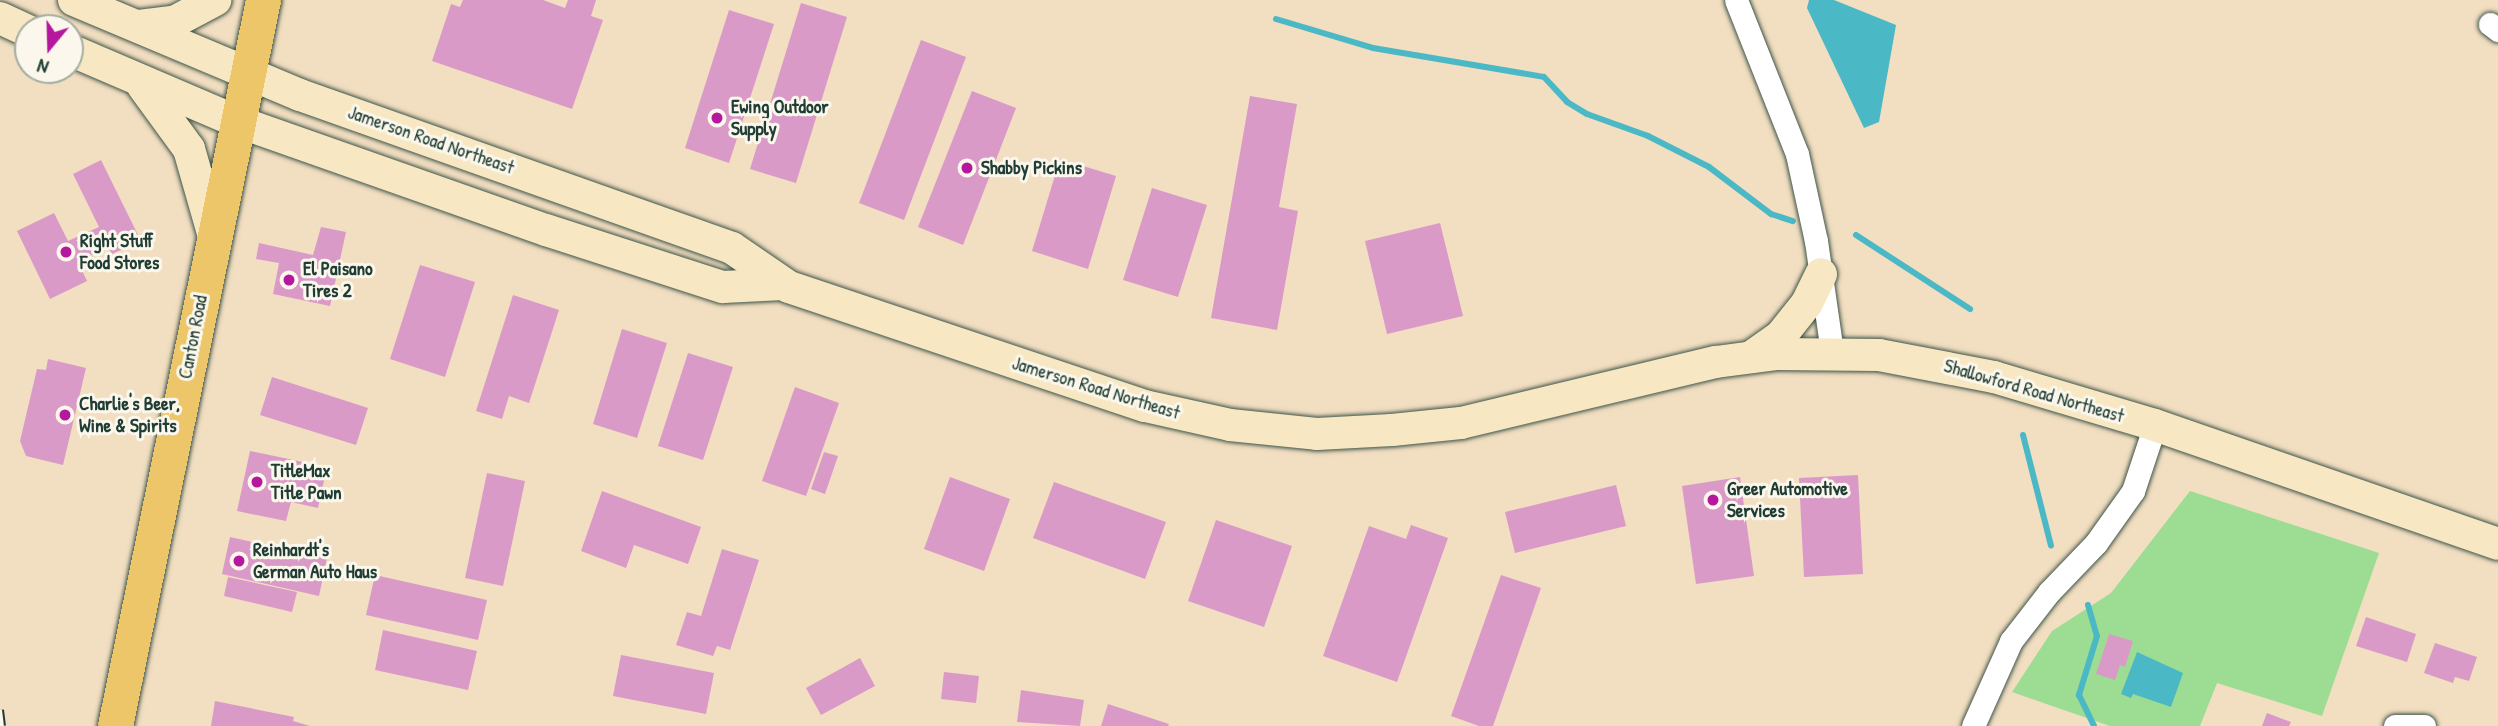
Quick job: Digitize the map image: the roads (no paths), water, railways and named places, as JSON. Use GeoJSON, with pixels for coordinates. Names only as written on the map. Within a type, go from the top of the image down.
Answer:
{"type":"FeatureCollection","features":[{"type":"Feature","properties":{"kind":"main road","name":"Canton Road"},"geometry":{"type":"LineString","coordinates":[[115,726],[236,121],[263,0]]}},
{"type":"Feature","properties":{"kind":"street","name":"Jamerson Road Northeast"},"geometry":{"type":"LineString","coordinates":[[75,0],[300,95],[733,248],[783,284],[1145,406],[1230,425],[1317,434],[1461,423],[1699,365],[1751,357],[1832,352]]}},
{"type":"Feature","properties":{"kind":"street"},"geometry":{"type":"LineString","coordinates":[[139,26],[174,22],[215,0]]}},
{"type":"Feature","properties":{"kind":"street"},"geometry":{"type":"LineString","coordinates":[[1736,0],[1797,154],[1821,274],[1832,352]]}},
{"type":"Feature","properties":{"kind":"street","name":"Jamerson Road Northeast"},"geometry":{"type":"LineString","coordinates":[[84,56],[236,121],[423,189],[723,287],[783,284]]}},
{"type":"Feature","properties":{"kind":"street"},"geometry":{"type":"LineString","coordinates":[[137,80],[155,97],[189,149],[214,233]]}},
{"type":"Feature","properties":{"kind":"street"},"geometry":{"type":"LineString","coordinates":[[1751,357],[1780,337],[1807,303],[1821,274]]}},
{"type":"Feature","properties":{"kind":"street","name":"Shallowford Road Northeast"},"geometry":{"type":"LineString","coordinates":[[1832,352],[1928,362],[1994,377],[2155,425],[2498,544]]}},
{"type":"Feature","properties":{"kind":"street"},"geometry":{"type":"LineString","coordinates":[[1973,726],[2011,641],[2049,592],[2096,543],[2133,491],[2155,425]]}},
{"type":"Feature","properties":{"kind":"street"},"geometry":{"type":"LineString","coordinates":[[2395,726],[2424,726]]}},
{"type":"Feature","properties":{"kind":"water"},"geometry":{"type":"Polygon","coordinates":[[[1809,0],[1834,0],[1896,25],[1879,122],[1864,128],[1807,8],[1809,0]]]}},
{"type":"Feature","properties":{"kind":"water"},"geometry":{"type":"Polygon","coordinates":[[[2137,652],[2183,673],[2171,707],[2133,694],[2131,698],[2121,694],[2137,652]]]}},
{"type":"Feature","properties":{"kind":"waterway"},"geometry":{"type":"LineString","coordinates":[[1276,19],[1373,48],[1544,77],[1567,102],[1587,114],[1648,136],[1709,167],[1771,214],[1793,221]]}},
{"type":"Feature","properties":{"kind":"waterway"},"geometry":{"type":"LineString","coordinates":[[1856,235],[1970,309]]}},
{"type":"Feature","properties":{"kind":"waterway"},"geometry":{"type":"LineString","coordinates":[[2023,435],[2051,546]]}},
{"type":"Feature","properties":{"kind":"waterway"},"geometry":{"type":"LineString","coordinates":[[2088,605],[2097,636],[2079,695],[2094,726]]}},
{"type":"Feature","properties":{"kind":"railway"},"geometry":{"type":"LineString","coordinates":[[0,710],[2,726]]}},
{"type":"Feature","properties":{"kind":"place","name":"Ewing Outdoor Supply"},"geometry":{"type":"Point","coordinates":[717,118]}},
{"type":"Feature","properties":{"kind":"place","name":"Shabby Pickins"},"geometry":{"type":"Point","coordinates":[967,168]}},
{"type":"Feature","properties":{"kind":"place","name":"Right Stuff Food Stores"},"geometry":{"type":"Point","coordinates":[66,252]}},
{"type":"Feature","properties":{"kind":"place","name":"El Paisano Tires 2"},"geometry":{"type":"Point","coordinates":[289,280]}},
{"type":"Feature","properties":{"kind":"place","name":"Charlie's Beer, Wine & Spirits"},"geometry":{"type":"Point","coordinates":[65,415]}},
{"type":"Feature","properties":{"kind":"place","name":"TitleMax Title Pawn"},"geometry":{"type":"Point","coordinates":[257,482]}},
{"type":"Feature","properties":{"kind":"place","name":"Greer Automotive Services"},"geometry":{"type":"Point","coordinates":[1713,500]}},
{"type":"Feature","properties":{"kind":"place","name":"Reinhardt's German Auto Haus"},"geometry":{"type":"Point","coordinates":[239,561]}}]}
